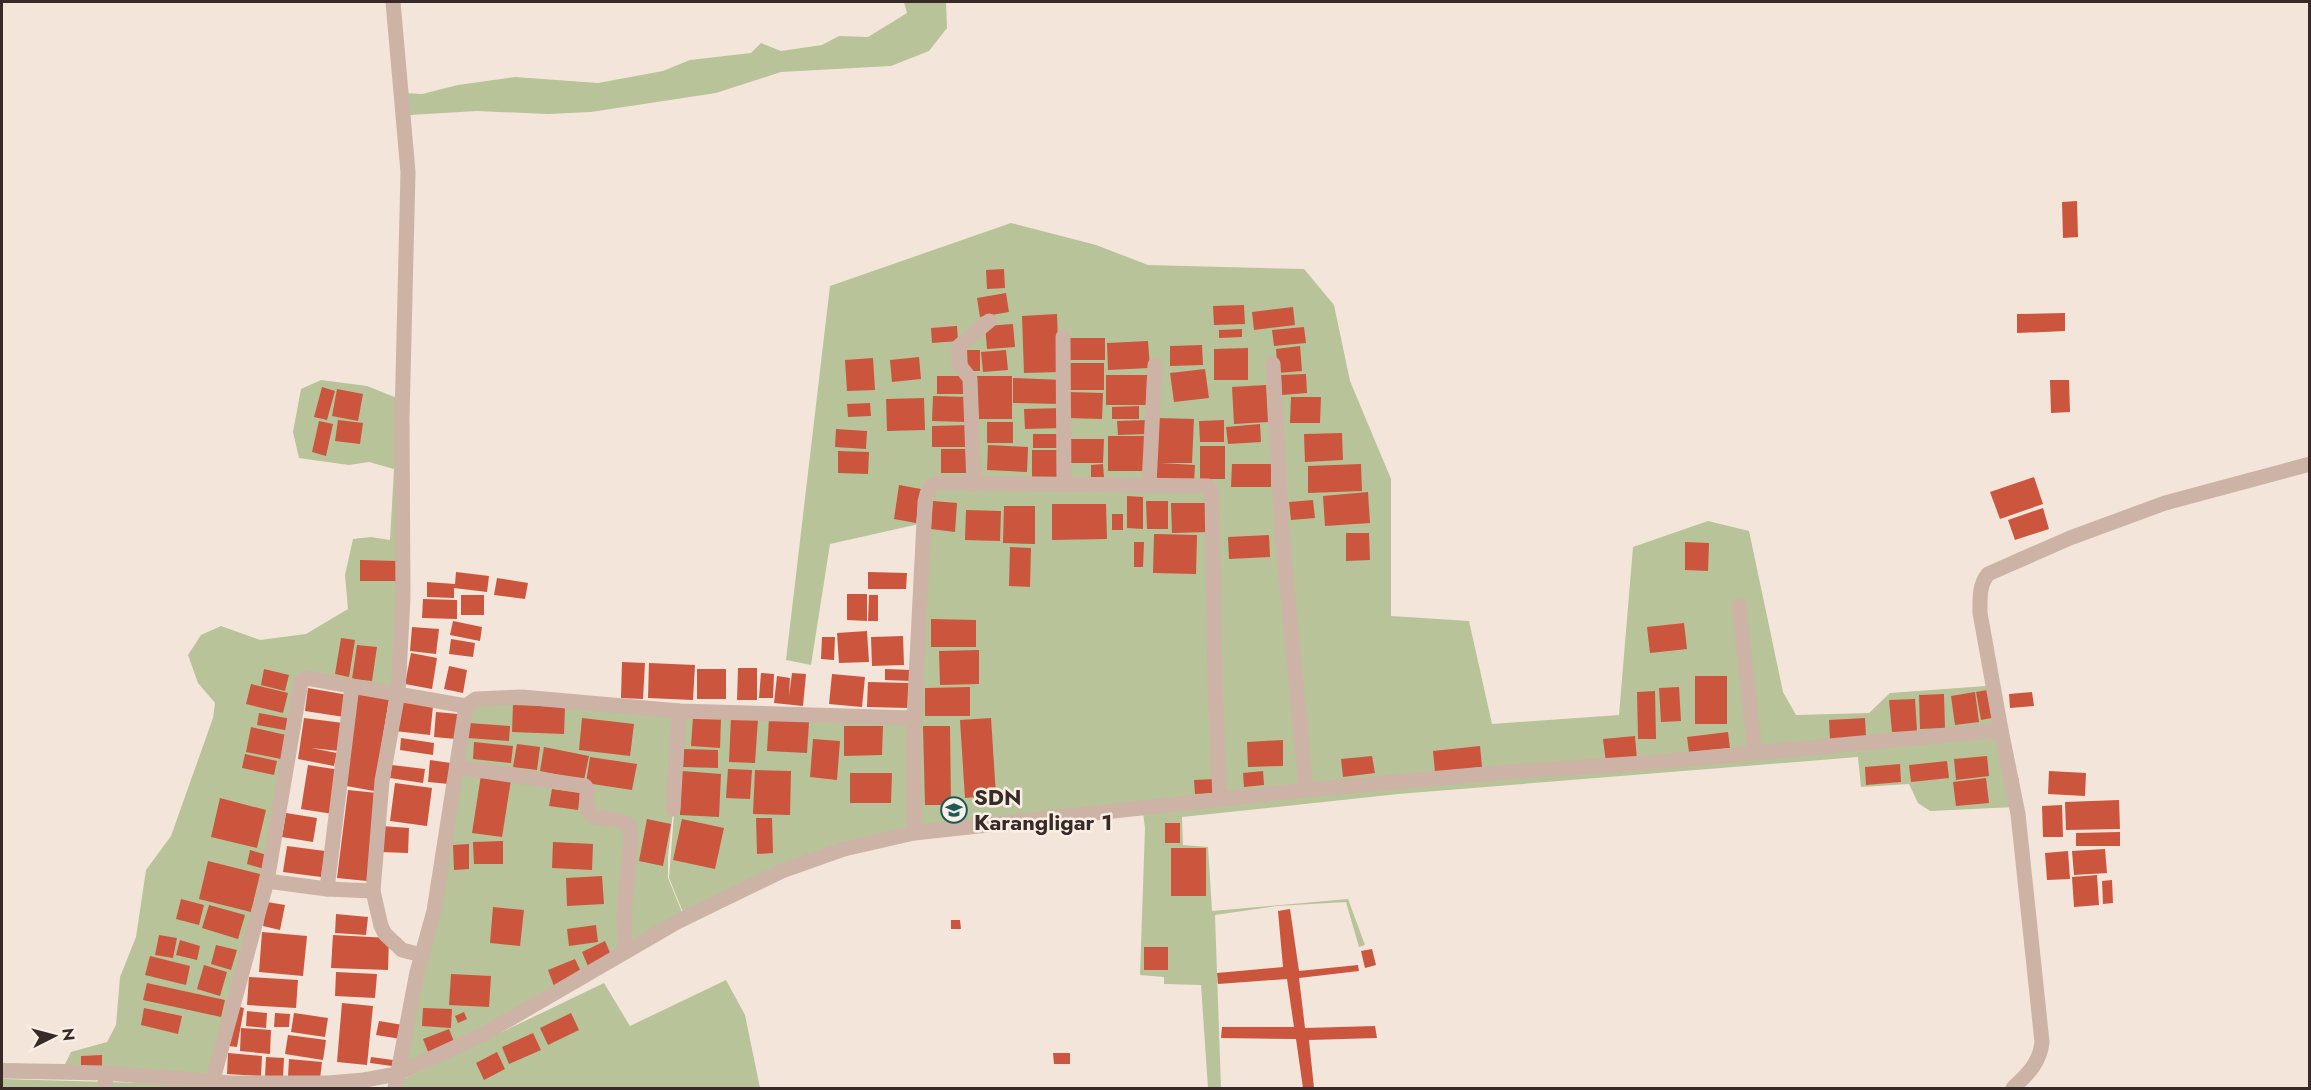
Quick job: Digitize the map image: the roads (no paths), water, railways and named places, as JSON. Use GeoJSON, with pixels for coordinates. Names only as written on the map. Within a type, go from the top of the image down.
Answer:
{"type":"FeatureCollection","features":[{"type":"Feature","properties":{"kind":"street"},"geometry":{"type":"LineString","coordinates":[[393,2],[408,172],[402,419],[403,598],[398,693],[381,781],[373,891],[381,926],[385,933],[402,950],[422,956]]}},
{"type":"Feature","properties":{"kind":"street"},"geometry":{"type":"LineString","coordinates":[[974,485],[970,379],[960,370],[959,351],[962,343],[989,321]]}},
{"type":"Feature","properties":{"kind":"street"},"geometry":{"type":"LineString","coordinates":[[1062,337],[1064,486]]}},
{"type":"Feature","properties":{"kind":"street"},"geometry":{"type":"LineString","coordinates":[[1273,363],[1282,532],[1306,790]]}},
{"type":"Feature","properties":{"kind":"street"},"geometry":{"type":"LineString","coordinates":[[1149,485],[1155,365]]}},
{"type":"Feature","properties":{"kind":"street"},"geometry":{"type":"LineString","coordinates":[[2013,1089],[2035,1065],[2041,1052],[2042,1042],[2018,814],[1980,613],[1983,580],[1988,574],[2070,538],[2165,503],[2310,464]]}},
{"type":"Feature","properties":{"kind":"street"},"geometry":{"type":"LineString","coordinates":[[914,833],[914,718],[925,502],[928,490],[932,485],[938,483],[1064,486],[1205,484],[1212,493],[1215,685],[1220,799]]}},
{"type":"Feature","properties":{"kind":"street"},"geometry":{"type":"LineString","coordinates":[[1739,606],[1755,752]]}},
{"type":"Feature","properties":{"kind":"street"},"geometry":{"type":"LineString","coordinates":[[212,1083],[267,881],[301,682],[306,678],[466,706],[476,699],[522,697],[679,711],[819,717],[914,718]]}},
{"type":"Feature","properties":{"kind":"street"},"geometry":{"type":"LineString","coordinates":[[327,889],[352,686]]}},
{"type":"Feature","properties":{"kind":"street"},"geometry":{"type":"LineString","coordinates":[[396,1083],[422,956],[434,910],[466,706]]}},
{"type":"Feature","properties":{"kind":"street"},"geometry":{"type":"LineString","coordinates":[[673,809],[679,711]]}},
{"type":"Feature","properties":{"kind":"street"},"geometry":{"type":"LineString","coordinates":[[2,1071],[106,1080],[212,1083],[232,1086],[396,1083],[676,922],[782,871],[844,849],[914,833],[1306,790],[2001,730]]}},
{"type":"Feature","properties":{"kind":"street"},"geometry":{"type":"LineString","coordinates":[[457,767],[585,786],[589,812],[594,817],[624,822],[629,825],[631,835],[624,916],[625,952]]}},
{"type":"Feature","properties":{"kind":"street"},"geometry":{"type":"LineString","coordinates":[[267,881],[327,889],[373,891]]}},
{"type":"Feature","properties":{"kind":"place","name":"SDN Karangligar 1"},"geometry":{"type":"Point","coordinates":[954,810]}}]}
